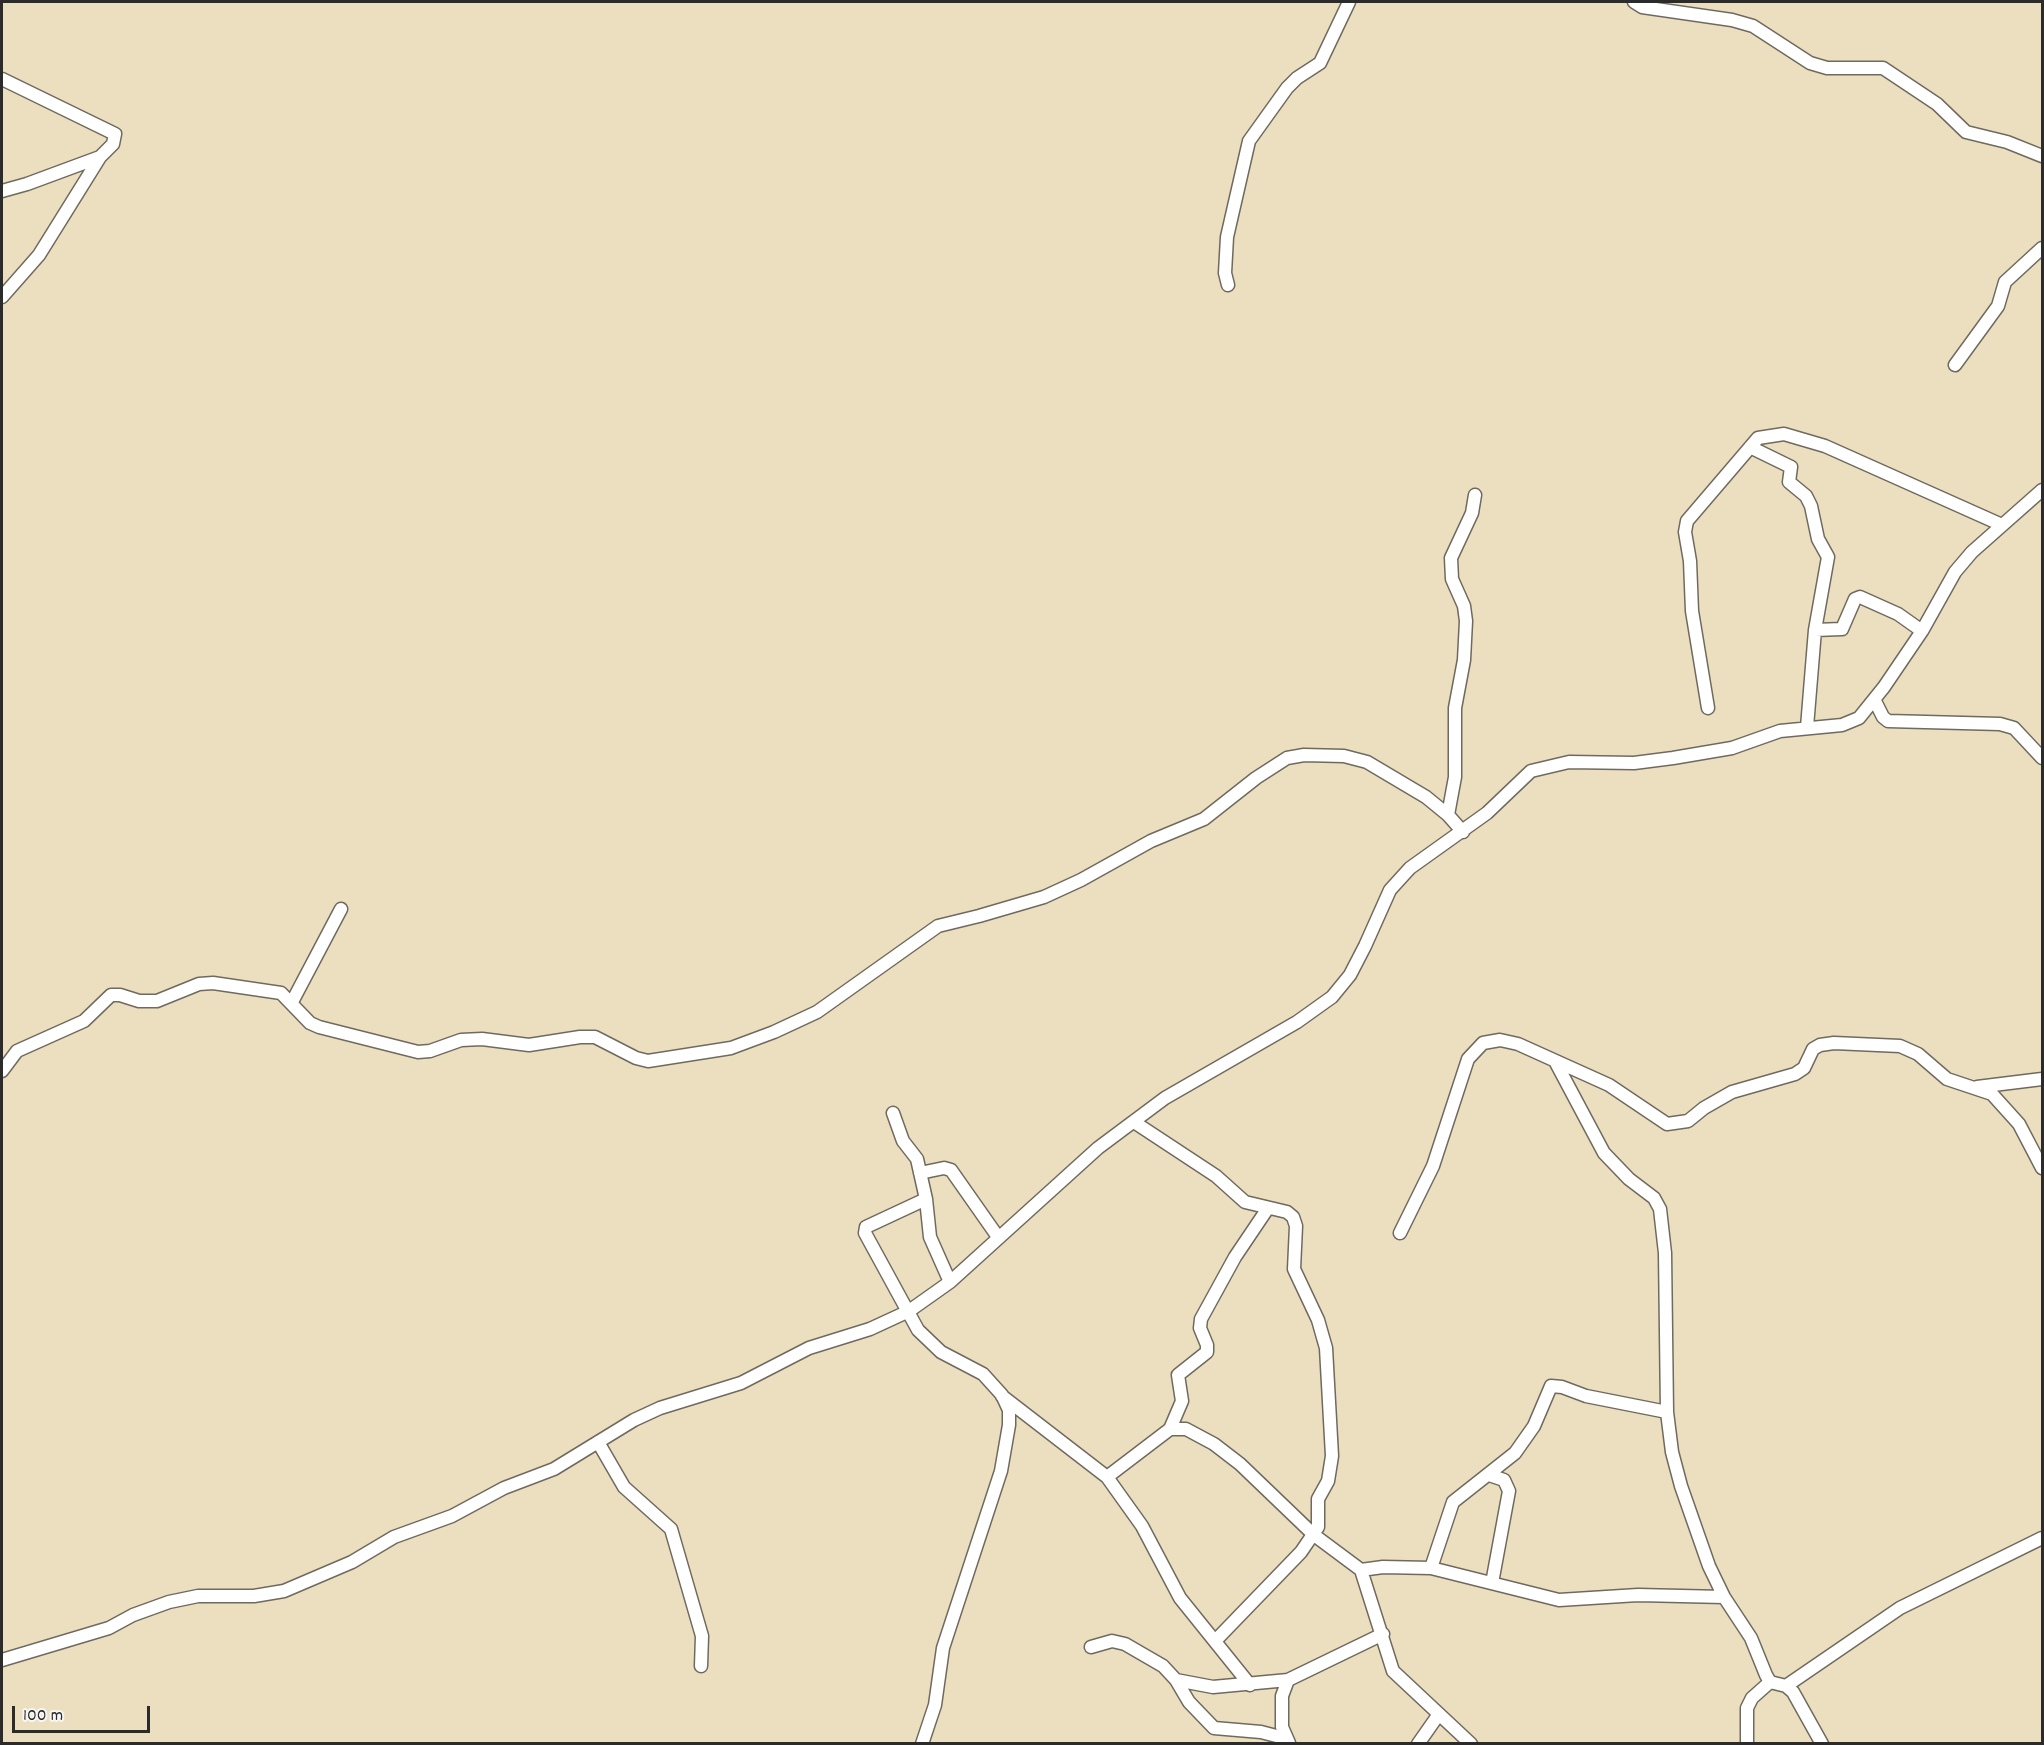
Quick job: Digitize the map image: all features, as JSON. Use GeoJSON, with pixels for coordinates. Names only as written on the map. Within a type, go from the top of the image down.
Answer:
{"type":"FeatureCollection","features":[{"type":"Feature","properties":{"kind":"street"},"geometry":{"type":"LineString","coordinates":[[1228,285],[1225,273],[1227,237],[1249,141],[1287,88],[1297,78],[1320,63],[1349,2]]}},
{"type":"Feature","properties":{"kind":"street"},"geometry":{"type":"LineString","coordinates":[[1634,2],[1642,7],[1732,20],[1753,26],[1810,63],[1827,68],[1883,68],[1937,104],[1966,132],[2007,142],[2043,156]]}},
{"type":"Feature","properties":{"kind":"street"},"geometry":{"type":"LineString","coordinates":[[2,79],[112,130],[115,134],[113,144],[100,158],[39,255],[2,297]]}},
{"type":"Feature","properties":{"kind":"street"},"geometry":{"type":"LineString","coordinates":[[2,191],[100,158]]}},
{"type":"Feature","properties":{"kind":"street"},"geometry":{"type":"LineString","coordinates":[[1955,365],[1998,306],[2002,286],[2043,248]]}},
{"type":"Feature","properties":{"kind":"street"},"geometry":{"type":"LineString","coordinates":[[1708,708],[1692,611],[1689,554],[1684,532],[1687,521],[1758,438],[1770,434],[1797,437],[1825,446],[2002,525]]}},
{"type":"Feature","properties":{"kind":"street"},"geometry":{"type":"LineString","coordinates":[[1750,447],[1791,467],[1789,482],[1806,496],[1811,506],[1818,539],[1828,557],[1815,630],[1807,727]]}},
{"type":"Feature","properties":{"kind":"street"},"geometry":{"type":"LineString","coordinates":[[2,1660],[109,1628],[151,1607],[169,1602],[198,1596],[254,1596],[284,1591],[352,1562],[394,1537],[452,1516],[504,1488],[554,1469],[660,1408],[741,1383],[809,1348],[870,1329],[909,1311],[950,1282],[1098,1148],[1164,1098],[1297,1022],[1332,997],[1350,975],[1390,890],[1425,856],[1462,832],[1498,803],[1517,783],[1542,767],[1569,762],[1634,763],[1673,758],[1732,748],[1780,731],[1851,723],[1872,703],[1922,631],[1955,572],[1972,552],[2043,490]]}},
{"type":"Feature","properties":{"kind":"street"},"geometry":{"type":"LineString","coordinates":[[1448,815],[1455,777],[1455,708],[1464,660],[1466,621],[1464,606],[1452,579],[1451,558],[1472,513],[1475,495]]}},
{"type":"Feature","properties":{"kind":"street"},"geometry":{"type":"LineString","coordinates":[[1815,630],[1842,629],[1855,599],[1860,597],[1898,614],[1922,631]]}},
{"type":"Feature","properties":{"kind":"street"},"geometry":{"type":"LineString","coordinates":[[1872,703],[1876,703],[1882,717],[1888,721],[2000,724],[2014,728],[2043,758]]}},
{"type":"Feature","properties":{"kind":"street"},"geometry":{"type":"LineString","coordinates":[[2,1071],[17,1052],[84,1021],[113,995],[139,1001],[157,1001],[199,984],[213,982],[281,993],[310,1023],[319,1027],[418,1052],[430,1052],[461,1040],[482,1039],[529,1045],[595,1037],[636,1058],[648,1061],[741,1044],[817,1012],[890,962],[924,933],[938,926],[1044,897],[1099,871],[1151,841],[1204,819],[1256,778],[1287,758],[1320,754],[1344,756],[1367,762],[1426,797],[1448,815],[1462,832]]}},
{"type":"Feature","properties":{"kind":"street"},"geometry":{"type":"LineString","coordinates":[[292,1002],[341,909]]}},
{"type":"Feature","properties":{"kind":"street"},"geometry":{"type":"LineString","coordinates":[[1400,1233],[1433,1166],[1467,1059],[1483,1043],[1500,1040],[1518,1044],[1609,1085],[1667,1124],[1688,1121],[1704,1108],[1732,1092],[1795,1074],[1804,1068],[1813,1049],[1834,1042],[1900,1046],[1918,1054],[1947,1079],[1977,1087],[2003,1104],[2019,1124],[2043,1168]]}},
{"type":"Feature","properties":{"kind":"street"},"geometry":{"type":"LineString","coordinates":[[1555,1061],[1604,1153],[1629,1179],[1654,1198],[1660,1209],[1665,1253],[1667,1412],[1672,1452],[1681,1486],[1709,1566],[1724,1596],[1751,1638],[1770,1682]]}},
{"type":"Feature","properties":{"kind":"street"},"geometry":{"type":"LineString","coordinates":[[1977,1087],[2043,1079]]}},
{"type":"Feature","properties":{"kind":"street"},"geometry":{"type":"LineString","coordinates":[[893,1113],[900,1134],[913,1153],[920,1173],[926,1199],[930,1237],[950,1282]]}},
{"type":"Feature","properties":{"kind":"street"},"geometry":{"type":"LineString","coordinates":[[1134,1122],[1216,1176],[1245,1202],[1287,1212],[1295,1221],[1294,1269],[1318,1320],[1326,1348],[1332,1456],[1328,1481],[1318,1499],[1318,1522],[1314,1535],[1216,1640]]}},
{"type":"Feature","properties":{"kind":"street"},"geometry":{"type":"LineString","coordinates":[[920,1173],[944,1168],[951,1170],[998,1237]]}},
{"type":"Feature","properties":{"kind":"street"},"geometry":{"type":"LineString","coordinates":[[926,1199],[881,1219],[864,1230],[927,1340],[941,1352],[983,1374],[1002,1395],[1107,1477],[1142,1526],[1180,1598],[1250,1685]]}},
{"type":"Feature","properties":{"kind":"street"},"geometry":{"type":"LineString","coordinates":[[1107,1477],[1170,1429],[1182,1401],[1178,1375],[1207,1352],[1207,1345],[1200,1328],[1201,1319],[1235,1257],[1268,1208]]}},
{"type":"Feature","properties":{"kind":"street"},"geometry":{"type":"LineString","coordinates":[[1431,1568],[1453,1502],[1515,1453],[1534,1426],[1551,1386],[1562,1387],[1586,1396],[1667,1412]]}},
{"type":"Feature","properties":{"kind":"street"},"geometry":{"type":"LineString","coordinates":[[922,1743],[935,1705],[942,1648],[1001,1471],[1009,1425],[1009,1410],[1002,1395]]}},
{"type":"Feature","properties":{"kind":"street"},"geometry":{"type":"LineString","coordinates":[[1170,1429],[1186,1429],[1214,1444],[1314,1535],[1361,1570],[1393,1671],[1471,1743]]}},
{"type":"Feature","properties":{"kind":"street"},"geometry":{"type":"LineString","coordinates":[[598,1442],[624,1487],[670,1529],[702,1635],[701,1666]]}},
{"type":"Feature","properties":{"kind":"street"},"geometry":{"type":"LineString","coordinates":[[1489,1475],[1504,1480],[1509,1491],[1492,1583]]}},
{"type":"Feature","properties":{"kind":"street"},"geometry":{"type":"LineString","coordinates":[[1786,1686],[1900,1608],[2043,1538]]}},
{"type":"Feature","properties":{"kind":"street"},"geometry":{"type":"LineString","coordinates":[[1361,1570],[1383,1567],[1431,1568],[1559,1600],[1638,1596],[1724,1596]]}},
{"type":"Feature","properties":{"kind":"street"},"geometry":{"type":"LineString","coordinates":[[1176,1680],[1213,1688],[1288,1680],[1383,1634]]}},
{"type":"Feature","properties":{"kind":"street"},"geometry":{"type":"LineString","coordinates":[[1091,1647],[1100,1642],[1125,1644],[1164,1666],[1176,1680],[1189,1702],[1211,1726],[1282,1740],[1282,1695],[1288,1680]]}},
{"type":"Feature","properties":{"kind":"street"},"geometry":{"type":"LineString","coordinates":[[1770,1682],[1786,1686],[1803,1706],[1822,1743]]}},
{"type":"Feature","properties":{"kind":"street"},"geometry":{"type":"LineString","coordinates":[[1747,1743],[1747,1708],[1752,1698],[1770,1682]]}},
{"type":"Feature","properties":{"kind":"street"},"geometry":{"type":"LineString","coordinates":[[1418,1743],[1439,1714]]}}]}
